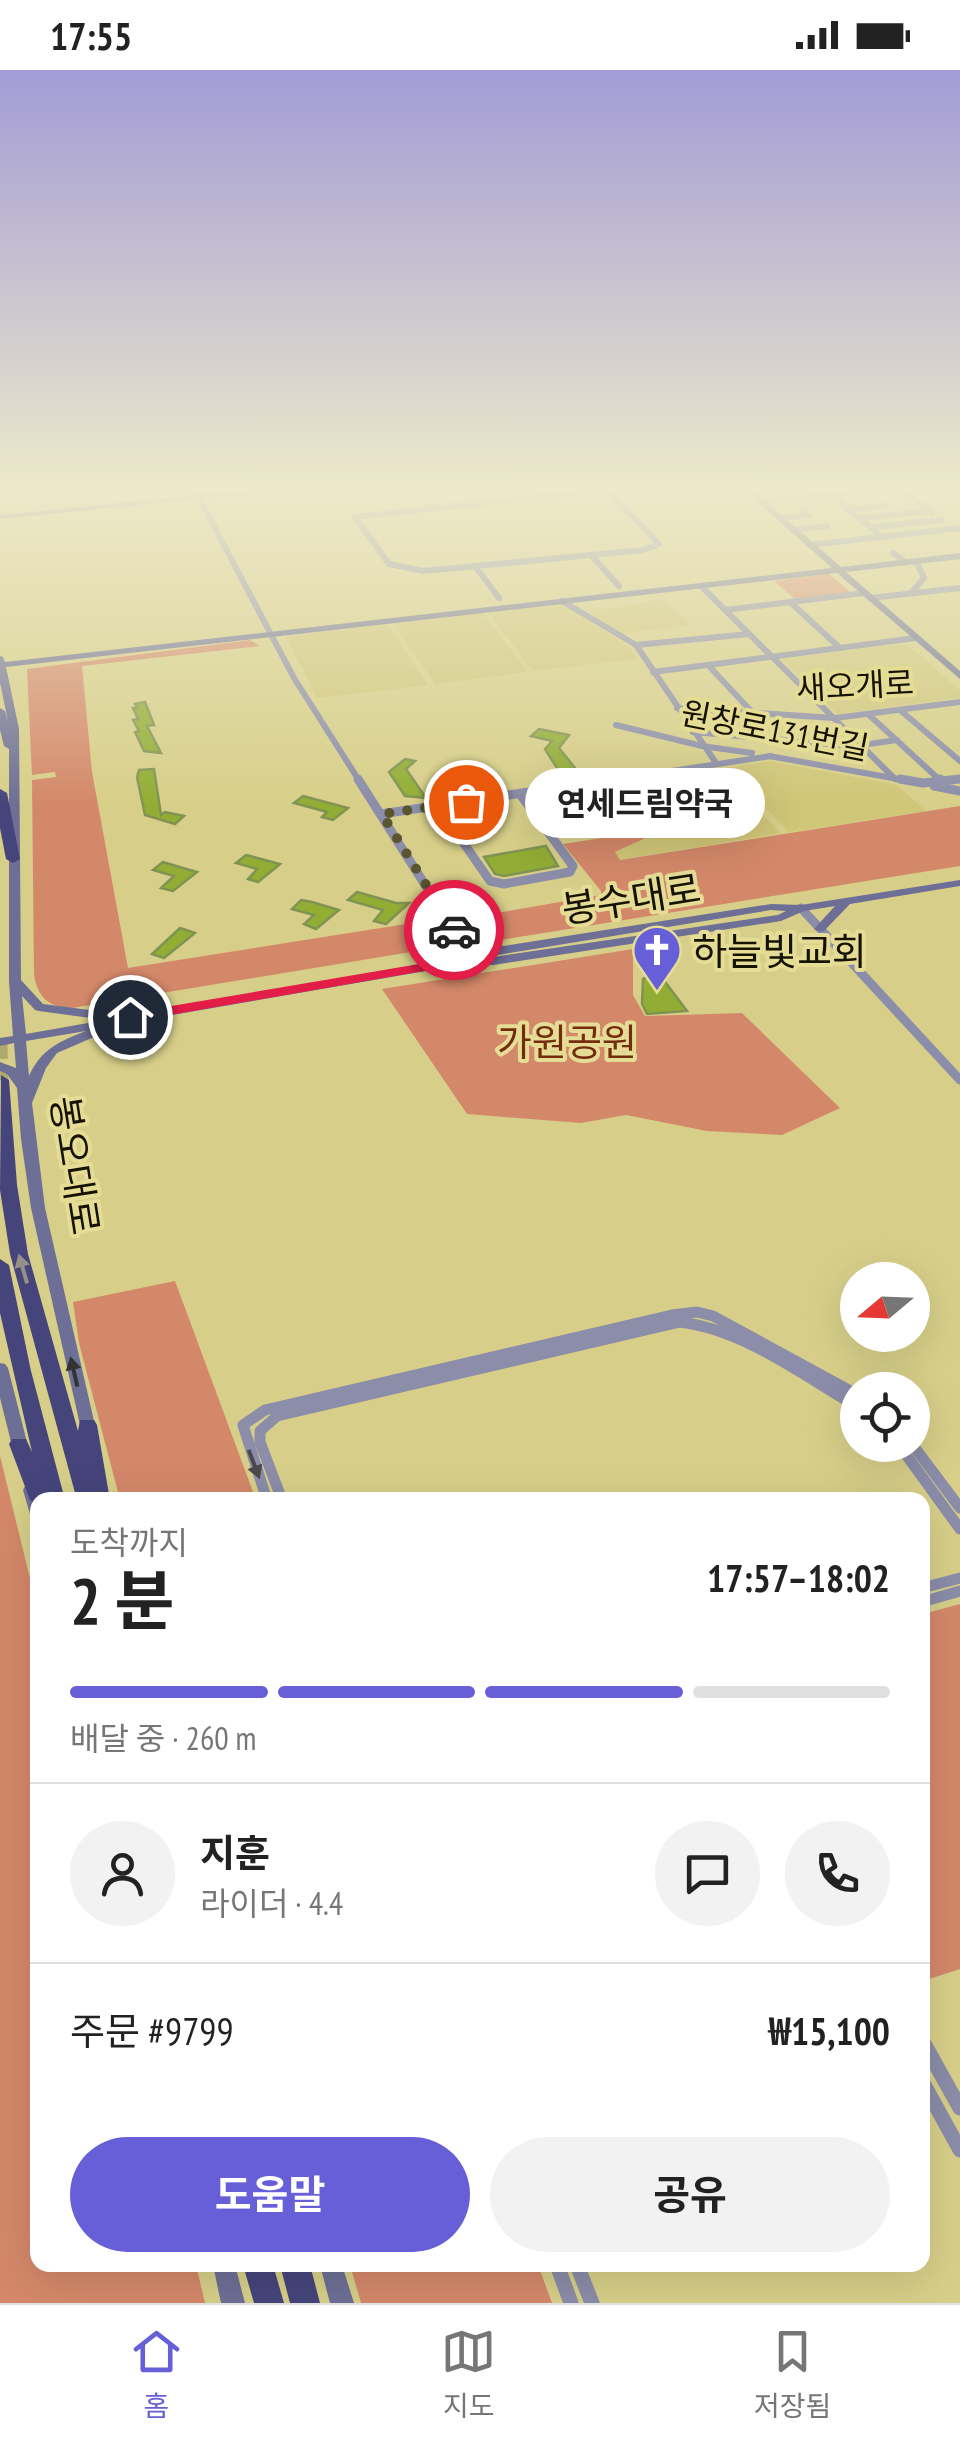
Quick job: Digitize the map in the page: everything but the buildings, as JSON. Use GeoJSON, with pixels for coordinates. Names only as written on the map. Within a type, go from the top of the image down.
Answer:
{"type":"FeatureCollection","features":[{"type":"Feature","properties":{"kind":"highway"},"geometry":{"type":"LineString","coordinates":[[0,793],[13,859]]}},
{"type":"Feature","properties":{"kind":"highway","name":"봉오대로"},"geometry":{"type":"LineString","coordinates":[[1,1073],[8,1185],[19,1254],[85,1492]]}},
{"type":"Feature","properties":{"kind":"highway"},"geometry":{"type":"LineString","coordinates":[[0,1265],[21,1372],[53,1492]]}},
{"type":"Feature","properties":{"kind":"highway"},"geometry":{"type":"LineString","coordinates":[[86,1425],[99,1492]]}},
{"type":"Feature","properties":{"kind":"highway"},"geometry":{"type":"LineString","coordinates":[[19,1444],[37,1492]]}},
{"type":"Feature","properties":{"kind":"highway"},"geometry":{"type":"LineString","coordinates":[[260,2272],[269,2303]]}},
{"type":"Feature","properties":{"kind":"highway"},"geometry":{"type":"LineString","coordinates":[[297,2272],[305,2303]]}},
{"type":"Feature","properties":{"kind":"main road"},"geometry":{"type":"LineString","coordinates":[[1,663],[612,596]]}},
{"type":"Feature","properties":{"kind":"main road"},"geometry":{"type":"LineString","coordinates":[[867,596],[960,676]]}},
{"type":"Feature","properties":{"kind":"main road","name":"봉오대로"},"geometry":{"type":"LineString","coordinates":[[1,663],[14,729],[15,981],[38,1208],[86,1425],[106,1492]]}},
{"type":"Feature","properties":{"kind":"main road"},"geometry":{"type":"LineString","coordinates":[[0,712],[12,756]]}},
{"type":"Feature","properties":{"kind":"main road","name":"봉수대로"},"geometry":{"type":"LineString","coordinates":[[472,959],[485,952],[771,906],[800,908],[960,883]]}},
{"type":"Feature","properties":{"kind":"main road"},"geometry":{"type":"LineString","coordinates":[[820,929],[846,901]]}},
{"type":"Feature","properties":{"kind":"main road","name":"봉수대로"},"geometry":{"type":"LineString","coordinates":[[0,1040],[472,959],[493,962],[781,918],[800,908]]}},
{"type":"Feature","properties":{"kind":"main road"},"geometry":{"type":"LineString","coordinates":[[436,965],[458,936],[509,948]]}},
{"type":"Feature","properties":{"kind":"main road"},"geometry":{"type":"LineString","coordinates":[[26,1105],[43,1057],[64,1044],[130,1017]]}},
{"type":"Feature","properties":{"kind":"main road"},"geometry":{"type":"LineString","coordinates":[[1,1073],[12,1071],[23,1086]]}},
{"type":"Feature","properties":{"kind":"main road"},"geometry":{"type":"LineString","coordinates":[[0,1368],[31,1492]]}},
{"type":"Feature","properties":{"kind":"main road"},"geometry":{"type":"LineString","coordinates":[[226,2272],[233,2303]]}},
{"type":"Feature","properties":{"kind":"main road"},"geometry":{"type":"LineString","coordinates":[[333,2272],[342,2303]]}},
{"type":"Feature","properties":{"kind":"street"},"geometry":{"type":"LineString","coordinates":[[252,596],[310,704],[472,959]]}},
{"type":"Feature","properties":{"kind":"street"},"geometry":{"type":"LineString","coordinates":[[711,596],[896,780]]}},
{"type":"Feature","properties":{"kind":"street"},"geometry":{"type":"LineString","coordinates":[[725,610],[864,596]]}},
{"type":"Feature","properties":{"kind":"street"},"geometry":{"type":"LineString","coordinates":[[562,602],[636,646],[716,763]]}},
{"type":"Feature","properties":{"kind":"street"},"geometry":{"type":"LineString","coordinates":[[790,602],[840,648]]}},
{"type":"Feature","properties":{"kind":"street"},"geometry":{"type":"LineString","coordinates":[[636,646],[749,634]]}},
{"type":"Feature","properties":{"kind":"street"},"geometry":{"type":"LineString","coordinates":[[654,672],[916,638]]}},
{"type":"Feature","properties":{"kind":"street","name":"새오개로"},"geometry":{"type":"LineString","coordinates":[[708,665],[752,713]]}},
{"type":"Feature","properties":{"kind":"street","name":"새오개로"},"geometry":{"type":"LineString","coordinates":[[678,708],[835,718],[960,702]]}},
{"type":"Feature","properties":{"kind":"street"},"geometry":{"type":"LineString","coordinates":[[900,710],[960,761]]}},
{"type":"Feature","properties":{"kind":"street"},"geometry":{"type":"LineString","coordinates":[[868,714],[942,782]]}},
{"type":"Feature","properties":{"kind":"street","name":"원창로131번길"},"geometry":{"type":"LineString","coordinates":[[616,724],[730,752],[960,791]]}},
{"type":"Feature","properties":{"kind":"street"},"geometry":{"type":"LineString","coordinates":[[693,732],[863,746],[897,740]]}},
{"type":"Feature","properties":{"kind":"street"},"geometry":{"type":"LineString","coordinates":[[382,814],[771,756]]}},
{"type":"Feature","properties":{"kind":"street","name":"원창로131번길"},"geometry":{"type":"LineString","coordinates":[[924,783],[960,779]]}},
{"type":"Feature","properties":{"kind":"street"},"geometry":{"type":"LineString","coordinates":[[438,806],[490,881],[504,884],[570,872],[573,866],[520,794]]}},
{"type":"Feature","properties":{"kind":"street"},"geometry":{"type":"LineString","coordinates":[[800,908],[960,1080]]}},
{"type":"Feature","properties":{"kind":"street"},"geometry":{"type":"LineString","coordinates":[[15,981],[30,999],[48,1010],[130,1017]]}},
{"type":"Feature","properties":{"kind":"street"},"geometry":{"type":"LineString","coordinates":[[264,1492],[245,1440],[244,1425],[265,1410],[672,1315],[697,1312],[713,1316],[840,1386]]}},
{"type":"Feature","properties":{"kind":"street"},"geometry":{"type":"LineString","coordinates":[[279,1492],[260,1442],[260,1430],[277,1416],[680,1322],[696,1322],[732,1336],[840,1397]]}},
{"type":"Feature","properties":{"kind":"street"},"geometry":{"type":"LineString","coordinates":[[911,1462],[960,1530]]}},
{"type":"Feature","properties":{"kind":"street"},"geometry":{"type":"LineString","coordinates":[[926,1462],[960,1508]]}},
{"type":"Feature","properties":{"kind":"street"},"geometry":{"type":"LineString","coordinates":[[930,1586],[960,1578]]}},
{"type":"Feature","properties":{"kind":"street"},"geometry":{"type":"LineString","coordinates":[[930,1600],[960,1592]]}},
{"type":"Feature","properties":{"kind":"street"},"geometry":{"type":"LineString","coordinates":[[930,2054],[960,2108]]}},
{"type":"Feature","properties":{"kind":"street"},"geometry":{"type":"LineString","coordinates":[[930,2096],[960,2150]]}},
{"type":"Feature","properties":{"kind":"street"},"geometry":{"type":"LineString","coordinates":[[559,2272],[571,2303]]}},
{"type":"Feature","properties":{"kind":"street"},"geometry":{"type":"LineString","coordinates":[[580,2272],[592,2303]]}},
{"type":"Feature","properties":{"kind":"shaded area"},"geometry":{"type":"Polygon","coordinates":[[[663,599],[691,625],[617,634],[590,612],[663,599]]]}},
{"type":"Feature","properties":{"kind":"shaded area"},"geometry":{"type":"Polygon","coordinates":[[[561,604],[628,646],[637,659],[533,671],[488,613],[561,604]]]}},
{"type":"Feature","properties":{"kind":"shaded area"},"geometry":{"type":"Polygon","coordinates":[[[483,613],[528,672],[435,684],[394,624],[483,613]]]}},
{"type":"Feature","properties":{"kind":"shaded area"},"geometry":{"type":"Polygon","coordinates":[[[387,624],[428,685],[318,698],[285,636],[387,624]]]}},
{"type":"Feature","properties":{"kind":"shaded area"},"geometry":{"type":"Polygon","coordinates":[[[909,646],[960,690],[960,698],[837,714],[782,659],[909,646]]]}},
{"type":"Feature","properties":{"kind":"shaded area"},"geometry":{"type":"Polygon","coordinates":[[[769,761],[897,785],[926,811],[789,832],[726,768],[769,761]]]}},
{"type":"Feature","properties":{"kind":"shaded area"},"geometry":{"type":"Polygon","coordinates":[[[721,769],[780,833],[620,860],[615,853],[650,836],[631,813],[607,807],[605,787],[721,769]]]}},
{"type":"Feature","properties":{"kind":"green space"},"geometry":{"type":"Polygon","coordinates":[[[250,640],[260,646],[82,666],[92,772],[128,968],[425,921],[438,941],[429,949],[72,1008],[51,1003],[41,995],[34,974],[32,780],[56,777],[55,772],[32,775],[27,669],[250,640]]]}},
{"type":"Feature","properties":{"kind":"green space"},"geometry":{"type":"Polygon","coordinates":[[[604,784],[607,807],[631,813],[651,829],[650,836],[615,852],[620,860],[960,806],[960,866],[494,941],[476,938],[463,929],[456,920],[601,895],[563,844],[608,837],[572,789],[604,784]]]}},
{"type":"Feature","properties":{"kind":"green space","name":"가원공원"},"geometry":{"type":"Polygon","coordinates":[[[633,949],[633,995],[645,1016],[742,1013],[840,1108],[782,1135],[707,1131],[626,1115],[581,1123],[467,1114],[382,989],[633,949]]]}},
{"type":"Feature","properties":{"kind":"green space"},"geometry":{"type":"Polygon","coordinates":[[[175,1281],[253,1492],[118,1492],[79,1343],[73,1302],[175,1281]]]}},
{"type":"Feature","properties":{"kind":"green space"},"geometry":{"type":"Polygon","coordinates":[[[0,1456],[30,1578],[30,2272],[198,2272],[205,2303],[0,2303],[0,1456]]]}},
{"type":"Feature","properties":{"kind":"green space"},"geometry":{"type":"Polygon","coordinates":[[[960,1604],[960,1969],[930,1979],[930,1612],[960,1604]]]}},
{"type":"Feature","properties":{"kind":"green space"},"geometry":{"type":"Polygon","coordinates":[[[352,2272],[541,2272],[552,2303],[361,2303],[352,2272]]]}},
{"type":"Feature","properties":{"kind":"tunnel"},"geometry":{"type":"LineString","coordinates":[[0,1044],[1,1080]]}},
{"type":"Feature","properties":{"kind":"way so far"},"geometry":{"type":"LineString","coordinates":[[454,930],[382,814],[466,802]]}},
{"type":"Feature","properties":{"kind":"place","name":"연세드림약국"},"geometry":{"type":"Point","coordinates":[466,802]}},
{"type":"Feature","properties":{"kind":"place","name":"하늘빛교회"},"geometry":{"type":"Point","coordinates":[657,992]}},
{"type":"Feature","properties":{"kind":"route"},"geometry":{"type":"LineString","coordinates":[[130,1017],[436,965],[458,936],[454,930]]}}]}
